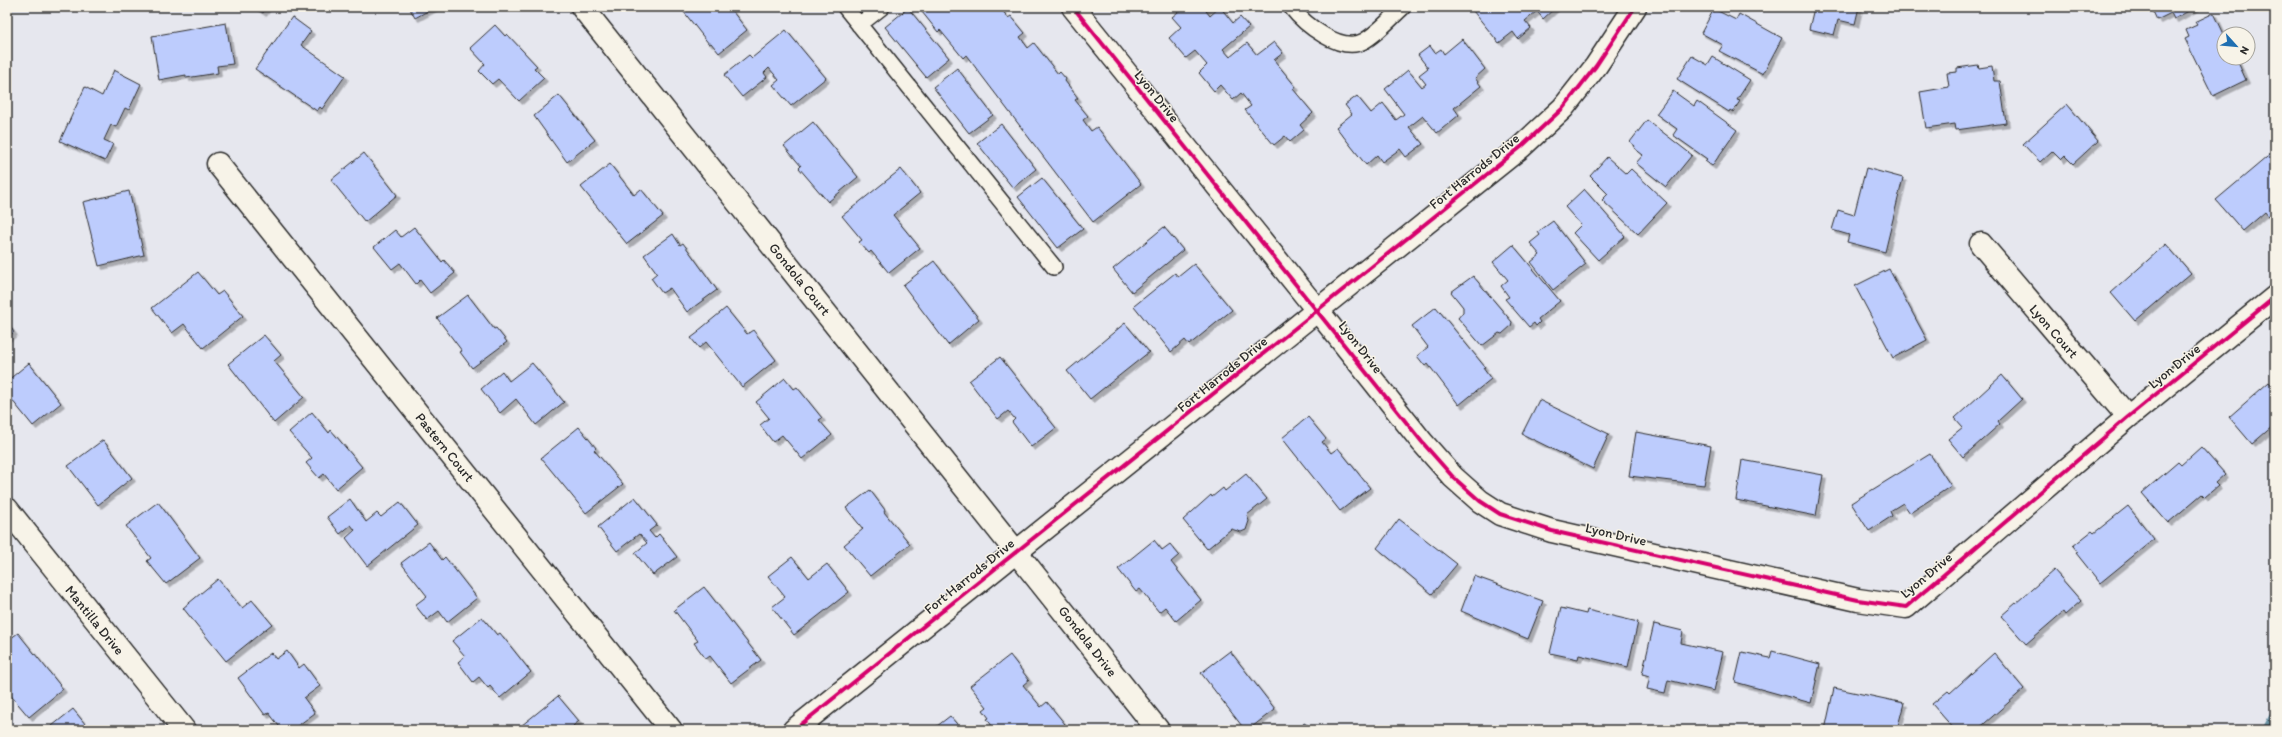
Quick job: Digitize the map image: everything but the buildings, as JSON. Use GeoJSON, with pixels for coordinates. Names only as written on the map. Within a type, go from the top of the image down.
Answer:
{"type":"FeatureCollection","features":[{"type":"Feature","properties":{"kind":"street","name":"Gondola Court"},"geometry":{"type":"LineString","coordinates":[[582,7],[1018,552]]}},
{"type":"Feature","properties":{"kind":"street","name":"Lyon Drive"},"geometry":{"type":"LineString","coordinates":[[1073,7],[1422,442],[1453,477],[1480,501],[1500,514],[1552,531],[1885,606],[1906,607],[1921,597],[1940,578],[2128,417],[2275,297]]}},
{"type":"Feature","properties":{"kind":"street","name":"Fort Harrods Drive"},"geometry":{"type":"LineString","coordinates":[[794,730],[1522,147],[1558,113],[1596,66],[1635,7]]}},
{"type":"Feature","properties":{"kind":"street","name":"Pastern Court"},"geometry":{"type":"LineString","coordinates":[[218,164],[671,730]]}},
{"type":"Feature","properties":{"kind":"street","name":"Lyon Court"},"geometry":{"type":"LineString","coordinates":[[1981,244],[2128,417]]}},
{"type":"Feature","properties":{"kind":"street","name":"Mantilla Drive"},"geometry":{"type":"LineString","coordinates":[[7,509],[184,730]]}},
{"type":"Feature","properties":{"kind":"street","name":"Gondola Drive"},"geometry":{"type":"LineString","coordinates":[[1018,552],[1158,730]]}},
{"type":"Feature","properties":{"kind":"lane"},"geometry":{"type":"LineString","coordinates":[[845,7],[1054,267]]}},
{"type":"Feature","properties":{"kind":"lane"},"geometry":{"type":"LineString","coordinates":[[859,25],[882,7]]}},
{"type":"Feature","properties":{"kind":"lane"},"geometry":{"type":"LineString","coordinates":[[1291,7],[1318,33],[1352,45],[1364,41],[1403,7]]}},
{"type":"Feature","properties":{"kind":"waterway"},"geometry":{"type":"LineString","coordinates":[[2266,730],[2275,713]]}},
{"type":"Feature","properties":{"kind":"cycle path"},"geometry":{"type":"LineString","coordinates":[[1073,7],[1422,442],[1453,477],[1480,501],[1500,514],[1552,531],[1858,600],[1906,607],[2128,417],[2275,297]]}},
{"type":"Feature","properties":{"kind":"cycle path"},"geometry":{"type":"LineString","coordinates":[[794,730],[1521,147],[1563,108],[1596,66],[1635,7]]}}]}
